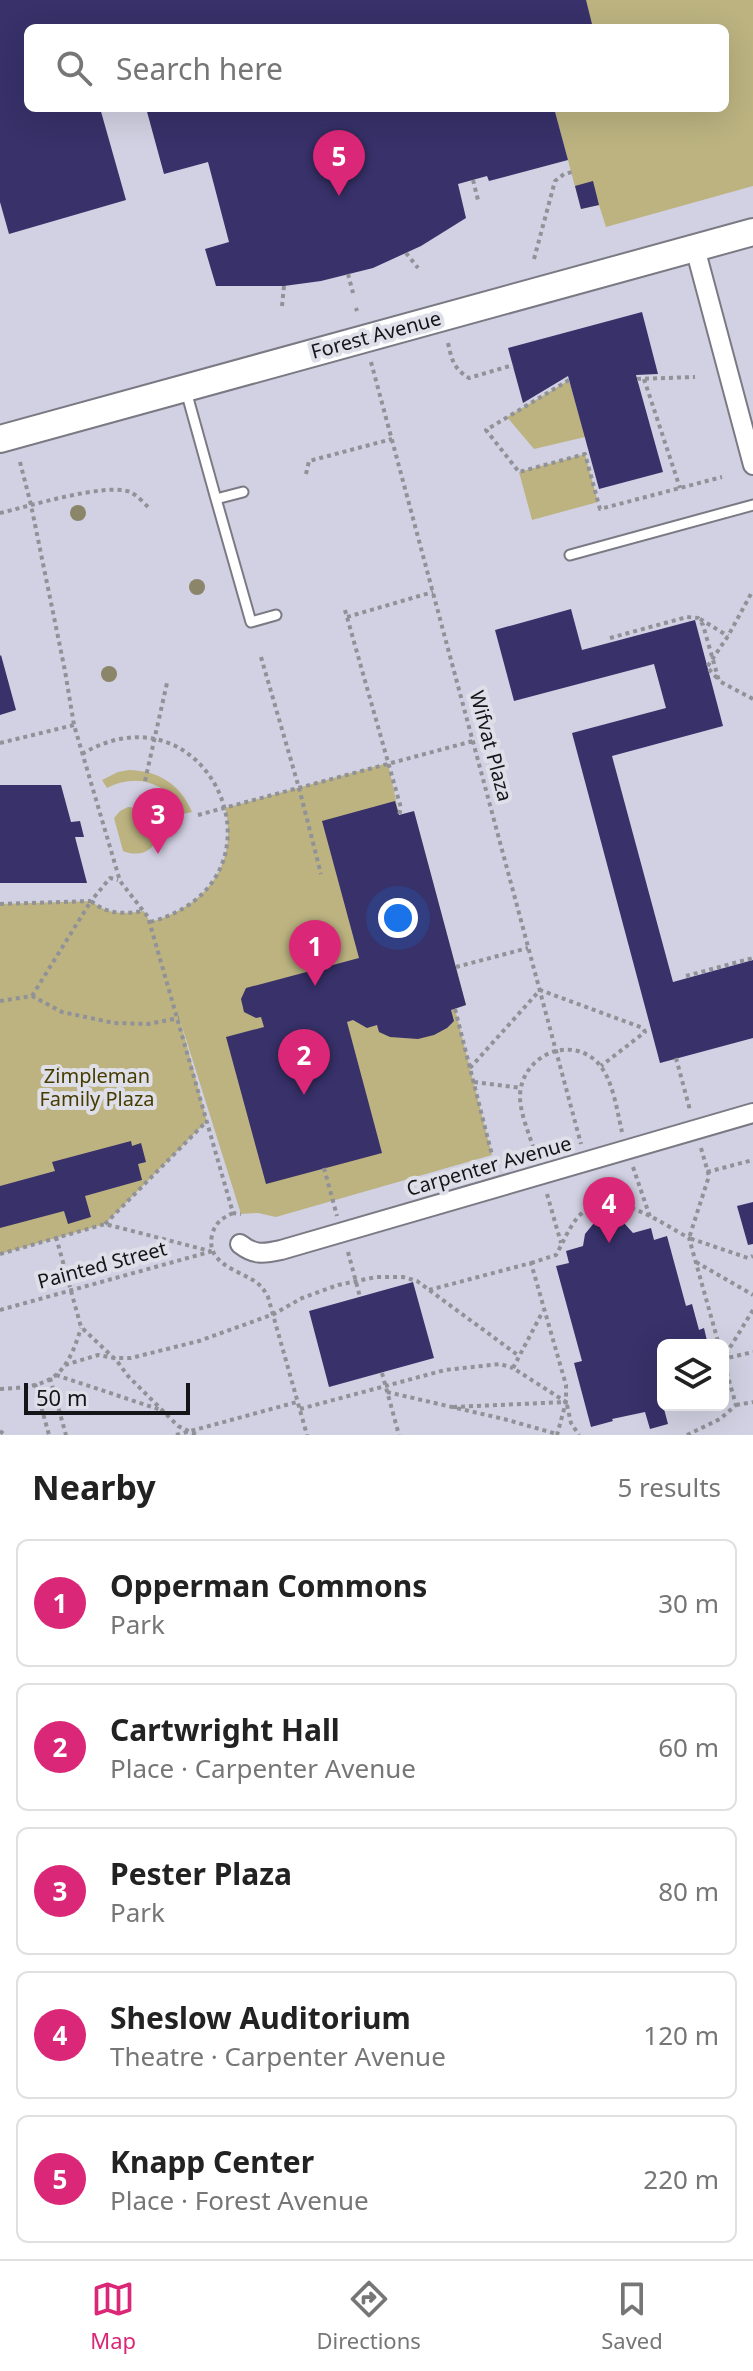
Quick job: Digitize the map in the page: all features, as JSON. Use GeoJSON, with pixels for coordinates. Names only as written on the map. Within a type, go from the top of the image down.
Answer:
{"type":"FeatureCollection","features":[{"type":"Feature","properties":{"kind":"main road","name":"Forest Avenue"},"geometry":{"type":"LineString","coordinates":[[0,439],[753,232]]}},
{"type":"Feature","properties":{"kind":"street"},"geometry":{"type":"LineString","coordinates":[[695,248],[753,465]]}},
{"type":"Feature","properties":{"kind":"street","name":"Carpenter Avenue"},"geometry":{"type":"LineString","coordinates":[[240,1244],[250,1251],[281,1250],[753,1113]]}},
{"type":"Feature","properties":{"kind":"lane"},"geometry":{"type":"LineString","coordinates":[[186,388],[251,622],[276,615]]}},
{"type":"Feature","properties":{"kind":"lane"},"geometry":{"type":"LineString","coordinates":[[216,499],[243,492]]}},
{"type":"Feature","properties":{"kind":"lane"},"geometry":{"type":"LineString","coordinates":[[570,555],[753,505]]}},
{"type":"Feature","properties":{"kind":"path"},"geometry":{"type":"LineString","coordinates":[[534,259],[555,181],[572,172]]}},
{"type":"Feature","properties":{"kind":"path"},"geometry":{"type":"LineString","coordinates":[[473,180],[478,200]]}},
{"type":"Feature","properties":{"kind":"path"},"geometry":{"type":"LineString","coordinates":[[406,253],[418,268]]}},
{"type":"Feature","properties":{"kind":"path"},"geometry":{"type":"LineString","coordinates":[[348,274],[353,293]]}},
{"type":"Feature","properties":{"kind":"path"},"geometry":{"type":"LineString","coordinates":[[282,306],[284,286]]}},
{"type":"Feature","properties":{"kind":"path"},"geometry":{"type":"LineString","coordinates":[[448,343],[458,371],[469,378],[513,365]]}},
{"type":"Feature","properties":{"kind":"path","name":"Wifvat Plaza"},"geometry":{"type":"LineString","coordinates":[[370,357],[581,1144]]}},
{"type":"Feature","properties":{"kind":"path"},"geometry":{"type":"LineString","coordinates":[[637,379],[695,377]]}},
{"type":"Feature","properties":{"kind":"path"},"geometry":{"type":"LineString","coordinates":[[644,379],[680,488]]}},
{"type":"Feature","properties":{"kind":"path"},"geometry":{"type":"LineString","coordinates":[[569,380],[486,430],[519,472],[585,454],[600,509],[722,477]]}},
{"type":"Feature","properties":{"kind":"path"},"geometry":{"type":"LineString","coordinates":[[306,474],[309,461],[392,439]]}},
{"type":"Feature","properties":{"kind":"path"},"geometry":{"type":"LineString","coordinates":[[20,462],[82,754],[120,881],[150,922],[233,1213]]}},
{"type":"Feature","properties":{"kind":"path"},"geometry":{"type":"LineString","coordinates":[[0,513],[71,495],[117,490],[130,492],[149,508]]}},
{"type":"Feature","properties":{"kind":"path"},"geometry":{"type":"LineString","coordinates":[[347,617],[433,592]]}},
{"type":"Feature","properties":{"kind":"path"},"geometry":{"type":"LineString","coordinates":[[713,659],[752,592]]}},
{"type":"Feature","properties":{"kind":"path"},"geometry":{"type":"LineString","coordinates":[[345,610],[401,808],[399,815]]}},
{"type":"Feature","properties":{"kind":"path"},"geometry":{"type":"LineString","coordinates":[[610,638],[687,617],[698,618],[728,636]]}},
{"type":"Feature","properties":{"kind":"path"},"geometry":{"type":"LineString","coordinates":[[698,618],[703,625],[719,681],[753,699]]}},
{"type":"Feature","properties":{"kind":"path"},"geometry":{"type":"LineString","coordinates":[[261,657],[321,874]]}},
{"type":"Feature","properties":{"kind":"path"},"geometry":{"type":"LineString","coordinates":[[145,781],[167,683]]}},
{"type":"Feature","properties":{"kind":"path"},"geometry":{"type":"LineString","coordinates":[[0,743],[74,725]]}},
{"type":"Feature","properties":{"kind":"path"},"geometry":{"type":"LineString","coordinates":[[82,754],[109,741],[127,737],[155,740],[178,748],[200,763],[216,784],[225,808],[228,830],[223,860],[209,887],[185,909],[150,922]]}},
{"type":"Feature","properties":{"kind":"path"},"geometry":{"type":"LineString","coordinates":[[198,815],[473,741]]}},
{"type":"Feature","properties":{"kind":"path"},"geometry":{"type":"LineString","coordinates":[[32,996],[91,901],[110,878],[120,881]]}},
{"type":"Feature","properties":{"kind":"path"},"geometry":{"type":"LineString","coordinates":[[0,904],[91,901],[98,907],[122,915],[144,911]]}},
{"type":"Feature","properties":{"kind":"path"},"geometry":{"type":"LineString","coordinates":[[456,967],[528,948]]}},
{"type":"Feature","properties":{"kind":"path"},"geometry":{"type":"LineString","coordinates":[[686,976],[753,958]]}},
{"type":"Feature","properties":{"kind":"path"},"geometry":{"type":"LineString","coordinates":[[470,1068],[540,990],[643,1028],[645,1032],[601,1066]]}},
{"type":"Feature","properties":{"kind":"path"},"geometry":{"type":"LineString","coordinates":[[0,1001],[32,996],[62,1012],[114,1023],[148,1024],[179,1018]]}},
{"type":"Feature","properties":{"kind":"path"},"geometry":{"type":"LineString","coordinates":[[455,1009],[492,1155]]}},
{"type":"Feature","properties":{"kind":"path"},"geometry":{"type":"LineString","coordinates":[[536,1156],[521,1101],[521,1088],[533,1063],[545,1054],[569,1049],[596,1060],[609,1084],[622,1132]]}},
{"type":"Feature","properties":{"kind":"path"},"geometry":{"type":"LineString","coordinates":[[676,1058],[691,1113]]}},
{"type":"Feature","properties":{"kind":"path"},"geometry":{"type":"LineString","coordinates":[[474,1082],[521,1088]]}},
{"type":"Feature","properties":{"kind":"path"},"geometry":{"type":"LineString","coordinates":[[105,1224],[207,1121]]}},
{"type":"Feature","properties":{"kind":"path"},"geometry":{"type":"LineString","coordinates":[[701,1148],[707,1185],[689,1238],[717,1339]]}},
{"type":"Feature","properties":{"kind":"path"},"geometry":{"type":"LineString","coordinates":[[707,1172],[753,1160]]}},
{"type":"Feature","properties":{"kind":"path"},"geometry":{"type":"LineString","coordinates":[[633,1167],[650,1217]]}},
{"type":"Feature","properties":{"kind":"path"},"geometry":{"type":"LineString","coordinates":[[324,1168],[337,1216]]}},
{"type":"Feature","properties":{"kind":"path"},"geometry":{"type":"LineString","coordinates":[[546,1191],[562,1245]]}},
{"type":"Feature","properties":{"kind":"path"},"geometry":{"type":"LineString","coordinates":[[429,1290],[556,1255],[574,1222],[584,1211],[597,1204],[615,1203],[689,1238],[748,1258],[753,1256]]}},
{"type":"Feature","properties":{"kind":"path"},"geometry":{"type":"LineString","coordinates":[[241,1214],[233,1213],[222,1218],[214,1229],[211,1242],[213,1251],[229,1269],[253,1279],[263,1288],[274,1314],[307,1435]]}},
{"type":"Feature","properties":{"kind":"path"},"geometry":{"type":"LineString","coordinates":[[0,1254],[105,1224],[213,1251]]}},
{"type":"Feature","properties":{"kind":"path"},"geometry":{"type":"LineString","coordinates":[[56,1237],[81,1327],[178,1426],[197,1435]]}},
{"type":"Feature","properties":{"kind":"path"},"geometry":{"type":"LineString","coordinates":[[345,1242],[360,1297]]}},
{"type":"Feature","properties":{"kind":"path","name":"Painted Street"},"geometry":{"type":"LineString","coordinates":[[0,1310],[213,1251]]}},
{"type":"Feature","properties":{"kind":"path"},"geometry":{"type":"LineString","coordinates":[[696,1262],[753,1295]]}},
{"type":"Feature","properties":{"kind":"path"},"geometry":{"type":"LineString","coordinates":[[531,1263],[566,1385],[571,1423],[579,1435]]}},
{"type":"Feature","properties":{"kind":"path"},"geometry":{"type":"LineString","coordinates":[[65,1365],[98,1355],[131,1358],[199,1341],[274,1314],[302,1298],[338,1285],[376,1277],[403,1277],[417,1281],[519,1356]]}},
{"type":"Feature","properties":{"kind":"path"},"geometry":{"type":"LineString","coordinates":[[513,1368],[544,1309]]}},
{"type":"Feature","properties":{"kind":"path"},"geometry":{"type":"LineString","coordinates":[[729,1349],[753,1310]]}},
{"type":"Feature","properties":{"kind":"path"},"geometry":{"type":"LineString","coordinates":[[0,1389],[35,1384],[60,1373],[73,1355],[81,1327]]}},
{"type":"Feature","properties":{"kind":"path"},"geometry":{"type":"LineString","coordinates":[[729,1358],[753,1352]]}},
{"type":"Feature","properties":{"kind":"path"},"geometry":{"type":"LineString","coordinates":[[300,1409],[386,1389],[445,1370],[500,1364],[513,1368],[566,1402]]}},
{"type":"Feature","properties":{"kind":"path"},"geometry":{"type":"LineString","coordinates":[[382,1373],[399,1435]]}},
{"type":"Feature","properties":{"kind":"path"},"geometry":{"type":"LineString","coordinates":[[53,1376],[163,1411]]}},
{"type":"Feature","properties":{"kind":"path"},"geometry":{"type":"LineString","coordinates":[[53,1376],[66,1435]]}},
{"type":"Feature","properties":{"kind":"path"},"geometry":{"type":"LineString","coordinates":[[729,1380],[736,1405]]}},
{"type":"Feature","properties":{"kind":"path"},"geometry":{"type":"LineString","coordinates":[[35,1384],[49,1435]]}},
{"type":"Feature","properties":{"kind":"path"},"geometry":{"type":"LineString","coordinates":[[386,1389],[557,1435],[566,1402]]}},
{"type":"Feature","properties":{"kind":"path"},"geometry":{"type":"LineString","coordinates":[[176,1435],[298,1402]]}},
{"type":"Feature","properties":{"kind":"path"},"geometry":{"type":"LineString","coordinates":[[453,1407],[566,1402]]}},
{"type":"Feature","properties":{"kind":"path"},"geometry":{"type":"LineString","coordinates":[[687,1435],[720,1419],[736,1405],[753,1402]]}},
{"type":"Feature","properties":{"kind":"path"},"geometry":{"type":"LineString","coordinates":[[0,1431],[5,1435]]}},
{"type":"Feature","properties":{"kind":"shaded area"},"geometry":{"type":"Polygon","coordinates":[[[0,0],[753,0],[753,1435],[0,1435],[0,0]]]}},
{"type":"Feature","properties":{"kind":"green space"},"geometry":{"type":"Polygon","coordinates":[[[525,0],[753,0],[753,186],[606,227],[599,205],[581,209],[555,112],[729,112],[729,24],[532,24],[525,0]]]}},
{"type":"Feature","properties":{"kind":"green space"},"geometry":{"type":"Polygon","coordinates":[[[569,380],[585,437],[534,449],[507,417],[569,380]]]}},
{"type":"Feature","properties":{"kind":"green space"},"geometry":{"type":"Polygon","coordinates":[[[585,454],[598,502],[532,520],[519,472],[585,454]]]}},
{"type":"Feature","properties":{"kind":"green space","name":"Zimpleman Family Plaza"},"geometry":{"type":"Polygon","coordinates":[[[388,763],[399,815],[414,812],[466,1005],[455,1009],[492,1155],[276,1217],[258,1213],[241,1214],[180,1020],[207,1121],[105,1224],[0,1254],[0,904],[91,901],[116,912],[144,911],[150,922],[186,906],[213,881],[222,866],[227,848],[225,808],[388,763]]]}},
{"type":"Feature","properties":{"kind":"green space"},"geometry":{"type":"Polygon","coordinates":[[[129,770],[150,773],[167,781],[181,794],[192,812],[183,814],[169,795],[151,783],[130,781],[107,788],[102,780],[129,770]]]}},
{"type":"Feature","properties":{"kind":"green space"},"geometry":{"type":"Polygon","coordinates":[[[128,807],[146,809],[157,826],[155,842],[143,852],[134,854],[123,851],[114,818],[128,807]]]}},
{"type":"Feature","properties":{"kind":"building"},"geometry":{"type":"Polygon","coordinates":[[[0,0],[586,0],[592,24],[24,24],[24,112],[101,112],[126,200],[9,234],[0,202],[0,0]]]}},
{"type":"Feature","properties":{"kind":"building"},"geometry":{"type":"Polygon","coordinates":[[[147,112],[555,112],[568,160],[489,181],[487,176],[458,184],[466,218],[421,246],[373,268],[321,281],[284,286],[216,286],[205,249],[229,242],[208,162],[164,174],[147,112]]]}},
{"type":"Feature","properties":{"kind":"building"},"geometry":{"type":"Polygon","coordinates":[[[593,181],[599,205],[581,209],[575,186],[593,181]]]}},
{"type":"Feature","properties":{"kind":"building"},"geometry":{"type":"Polygon","coordinates":[[[642,312],[658,374],[636,375],[663,472],[599,489],[568,376],[523,403],[508,348],[642,312]]]}},
{"type":"Feature","properties":{"kind":"building"},"geometry":{"type":"Polygon","coordinates":[[[571,609],[582,650],[695,620],[723,726],[612,756],[673,982],[753,960],[753,1038],[660,1063],[572,733],[666,708],[654,664],[514,701],[495,630],[571,609]]]}},
{"type":"Feature","properties":{"kind":"building"},"geometry":{"type":"Polygon","coordinates":[[[0,656],[16,710],[0,715],[0,656]]]}},
{"type":"Feature","properties":{"kind":"building"},"geometry":{"type":"Polygon","coordinates":[[[0,785],[61,785],[71,822],[80,821],[84,837],[75,837],[87,883],[0,883],[0,785]]]}},
{"type":"Feature","properties":{"kind":"building"},"geometry":{"type":"Polygon","coordinates":[[[395,801],[399,815],[414,811],[466,1005],[451,1010],[454,1021],[447,1028],[418,1039],[390,1037],[379,1032],[377,1025],[367,1028],[353,1020],[347,1022],[382,1153],[266,1184],[226,1037],[264,1027],[261,1017],[244,1012],[241,999],[246,988],[359,958],[322,821],[395,801]]]}},
{"type":"Feature","properties":{"kind":"building"},"geometry":{"type":"Polygon","coordinates":[[[131,1141],[132,1146],[141,1143],[146,1162],[138,1164],[142,1180],[85,1196],[91,1217],[68,1224],[64,1211],[0,1228],[0,1186],[55,1171],[52,1162],[131,1141]]]}},
{"type":"Feature","properties":{"kind":"building"},"geometry":{"type":"Polygon","coordinates":[[[753,1202],[753,1244],[748,1245],[737,1206],[753,1202]]]}},
{"type":"Feature","properties":{"kind":"building"},"geometry":{"type":"Polygon","coordinates":[[[611,1218],[624,1223],[633,1233],[651,1228],[654,1240],[667,1236],[686,1306],[692,1304],[699,1330],[704,1328],[707,1339],[657,1339],[657,1411],[665,1411],[668,1424],[650,1429],[645,1412],[591,1427],[574,1363],[582,1361],[556,1266],[569,1263],[566,1251],[583,1246],[585,1234],[594,1223],[611,1218]]]}},
{"type":"Feature","properties":{"kind":"building"},"geometry":{"type":"Polygon","coordinates":[[[413,1282],[434,1358],[329,1387],[309,1311],[413,1282]]]}},
{"type":"Feature","properties":{"kind":"place","name":"Knapp Center"},"geometry":{"type":"Point","coordinates":[339,196]}},
{"type":"Feature","properties":{"kind":"place","name":"Pester Plaza"},"geometry":{"type":"Point","coordinates":[158,854]}},
{"type":"Feature","properties":{"kind":"place","name":"Opperman Commons"},"geometry":{"type":"Point","coordinates":[315,986]}},
{"type":"Feature","properties":{"kind":"place","name":"Cartwright Hall"},"geometry":{"type":"Point","coordinates":[304,1095]}},
{"type":"Feature","properties":{"kind":"place","name":"Sheslow Auditorium"},"geometry":{"type":"Point","coordinates":[609,1243]}}]}
